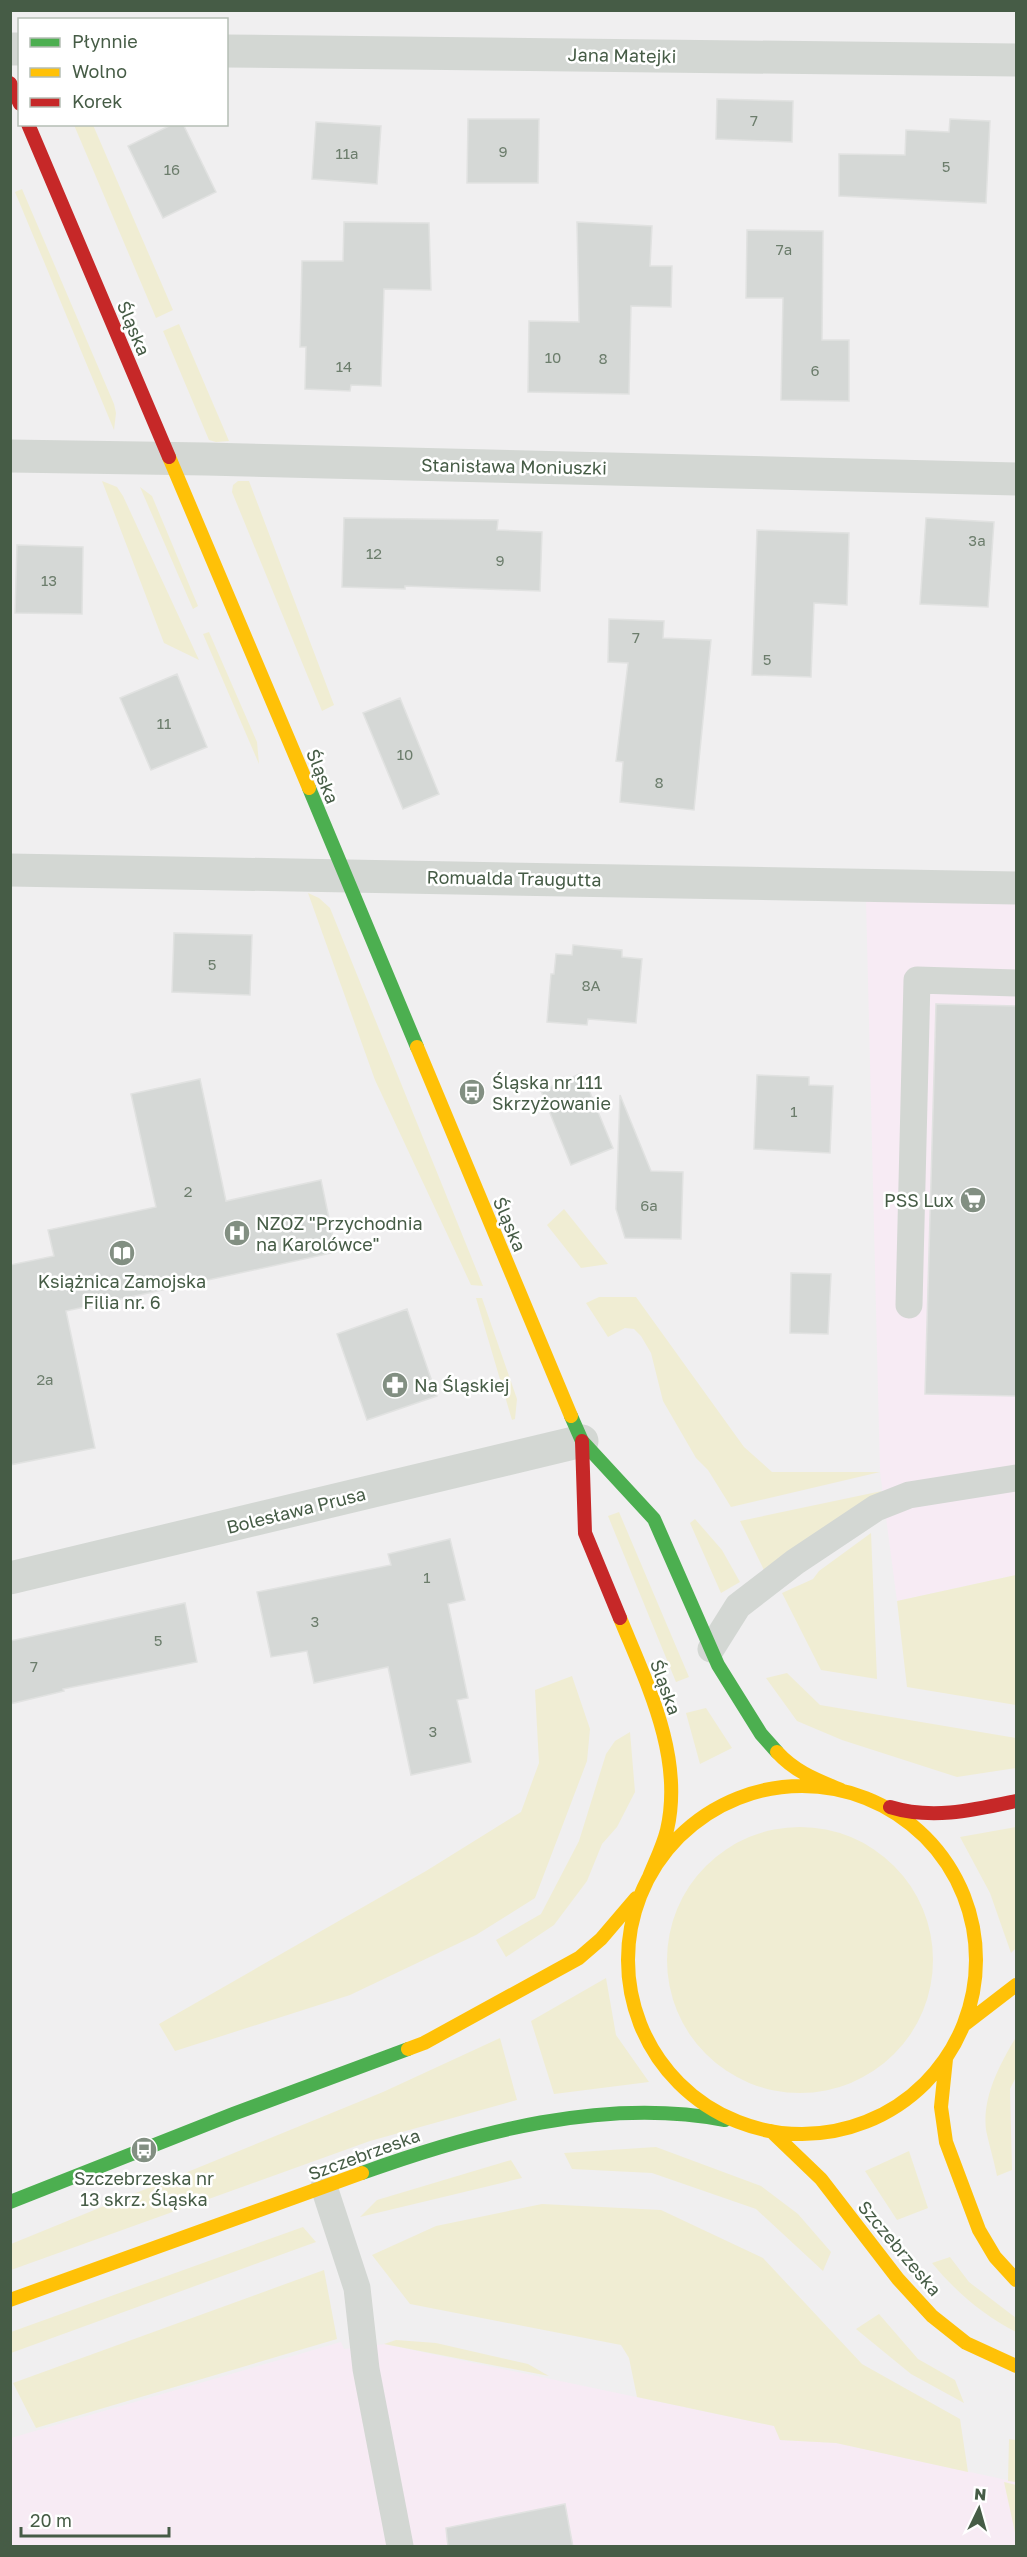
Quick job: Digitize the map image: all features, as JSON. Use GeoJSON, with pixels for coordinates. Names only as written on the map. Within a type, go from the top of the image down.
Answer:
{"type":"FeatureCollection","features":[{"type":"Feature","properties":{"kind":"street","name":"Jana Matejki"},"geometry":{"type":"LineString","coordinates":[[228,51],[1017,60]]}},
{"type":"Feature","properties":{"kind":"street"},"geometry":{"type":"LineString","coordinates":[[10,83],[18,100]]}},
{"type":"Feature","properties":{"kind":"street","name":"Śląska"},"geometry":{"type":"LineString","coordinates":[[29,126],[582,1441],[654,1519],[711,1649],[761,1734],[780,1756],[809,1777],[841,1790]]}},
{"type":"Feature","properties":{"kind":"street","name":"Stanisława Moniuszki"},"geometry":{"type":"LineString","coordinates":[[10,456],[1017,479]]}},
{"type":"Feature","properties":{"kind":"street","name":"Romualda Traugutta"},"geometry":{"type":"LineString","coordinates":[[10,870],[1017,888]]}},
{"type":"Feature","properties":{"kind":"street","name":"Śląska"},"geometry":{"type":"LineString","coordinates":[[582,1441],[585,1533],[649,1690],[669,1756],[672,1780],[667,1830],[646,1882]]}},
{"type":"Feature","properties":{"kind":"street","name":"Bolesława Prusa"},"geometry":{"type":"LineString","coordinates":[[10,1578],[582,1441]]}},
{"type":"Feature","properties":{"kind":"street"},"geometry":{"type":"LineString","coordinates":[[10,2202],[233,2114],[424,2043],[579,1958],[621,1918],[670,1846],[698,1820],[730,1802],[765,1790],[803,1786],[841,1790],[897,1810],[918,1813],[947,1812],[1017,1801]]}},
{"type":"Feature","properties":{"kind":"street"},"geometry":{"type":"LineString","coordinates":[[646,1882],[635,1911],[628,1949],[630,1986],[640,2023],[657,2056],[680,2085],[710,2108],[744,2124],[771,2131],[818,2133],[848,2128],[877,2117],[904,2102],[927,2082],[946,2059],[964,2025],[974,1989],[976,1952],[971,1914],[957,1879],[936,1848],[909,1822],[877,1802]]}},
{"type":"Feature","properties":{"kind":"street"},"geometry":{"type":"LineString","coordinates":[[964,2025],[1017,1984]]}},
{"type":"Feature","properties":{"kind":"street"},"geometry":{"type":"LineString","coordinates":[[946,2059],[941,2091],[942,2125],[951,2157],[972,2216],[986,2246],[1002,2268],[1017,2280]]}},
{"type":"Feature","properties":{"kind":"street","name":"Szczebrzeska"},"geometry":{"type":"LineString","coordinates":[[10,2300],[425,2150],[484,2135],[601,2116],[663,2112],[744,2124]]}},
{"type":"Feature","properties":{"kind":"street","name":"Szczebrzeska"},"geometry":{"type":"LineString","coordinates":[[771,2131],[800,2156],[823,2181],[864,2237],[915,2296],[952,2334],[974,2347],[1017,2366]]}},
{"type":"Feature","properties":{"kind":"lane"},"geometry":{"type":"LineString","coordinates":[[909,1305],[917,980],[1017,984]]}},
{"type":"Feature","properties":{"kind":"lane"},"geometry":{"type":"LineString","coordinates":[[711,1649],[738,1606],[746,1599],[795,1562],[876,1508],[909,1495],[1017,1478]]}},
{"type":"Feature","properties":{"kind":"lane"},"geometry":{"type":"LineString","coordinates":[[324,2187],[357,2288],[366,2369],[400,2547]]}},
{"type":"Feature","properties":{"kind":"shaded area"},"geometry":{"type":"Polygon","coordinates":[[[74,126],[93,126],[173,310],[156,318],[74,126]]]}},
{"type":"Feature","properties":{"kind":"shaded area"},"geometry":{"type":"Polygon","coordinates":[[[22,189],[114,404],[116,413],[114,430],[15,192],[22,189]]]}},
{"type":"Feature","properties":{"kind":"shaded area"},"geometry":{"type":"Polygon","coordinates":[[[179,324],[229,441],[209,440],[163,331],[179,324]]]}},
{"type":"Feature","properties":{"kind":"shaded area"},"geometry":{"type":"Polygon","coordinates":[[[102,481],[117,487],[123,496],[199,660],[164,643],[102,481]]]}},
{"type":"Feature","properties":{"kind":"shaded area"},"geometry":{"type":"Polygon","coordinates":[[[238,481],[249,481],[334,705],[322,711],[232,492],[233,485],[238,481]]]}},
{"type":"Feature","properties":{"kind":"shaded area"},"geometry":{"type":"Polygon","coordinates":[[[140,487],[152,496],[198,606],[193,609],[140,487]]]}},
{"type":"Feature","properties":{"kind":"shaded area"},"geometry":{"type":"Polygon","coordinates":[[[209,632],[257,742],[259,764],[203,634],[209,632]]]}},
{"type":"Feature","properties":{"kind":"shaded area"},"geometry":{"type":"Polygon","coordinates":[[[308,893],[319,898],[330,908],[483,1286],[471,1285],[375,1080],[308,893]]]}},
{"type":"Feature","properties":{"kind":"shaded area"},"geometry":{"type":"Polygon","coordinates":[[[866,899],[1016,903],[1016,1575],[897,1601],[880,1472],[866,899]]]}},
{"type":"Feature","properties":{"kind":"shaded area"},"geometry":{"type":"Polygon","coordinates":[[[564,1209],[608,1264],[581,1268],[547,1225],[564,1209]]]}},
{"type":"Feature","properties":{"kind":"shaded area"},"geometry":{"type":"Polygon","coordinates":[[[599,1297],[636,1297],[744,1447],[772,1472],[880,1472],[731,1507],[708,1470],[696,1458],[663,1401],[651,1353],[641,1336],[634,1329],[625,1328],[608,1337],[586,1303],[599,1297]]]}},
{"type":"Feature","properties":{"kind":"shaded area"},"geometry":{"type":"Polygon","coordinates":[[[476,1298],[482,1298],[517,1399],[515,1419],[512,1420],[476,1298]]]}},
{"type":"Feature","properties":{"kind":"shaded area"},"geometry":{"type":"Polygon","coordinates":[[[882,1491],[764,1570],[740,1521],[882,1491]]]}},
{"type":"Feature","properties":{"kind":"shaded area"},"geometry":{"type":"Polygon","coordinates":[[[619,1512],[689,1677],[676,1682],[608,1516],[619,1512]]]}},
{"type":"Feature","properties":{"kind":"shaded area"},"geometry":{"type":"Polygon","coordinates":[[[695,1519],[722,1550],[740,1582],[721,1593],[690,1523],[695,1519]]]}},
{"type":"Feature","properties":{"kind":"shaded area"},"geometry":{"type":"Polygon","coordinates":[[[871,1533],[877,1679],[821,1670],[782,1593],[813,1579],[819,1571],[871,1533]]]}},
{"type":"Feature","properties":{"kind":"shaded area"},"geometry":{"type":"Polygon","coordinates":[[[1016,1575],[1016,1705],[907,1687],[897,1601],[1016,1575]]]}},
{"type":"Feature","properties":{"kind":"shaded area"},"geometry":{"type":"Polygon","coordinates":[[[787,1673],[820,1705],[1016,1738],[1016,1768],[957,1777],[842,1740],[797,1721],[766,1678],[787,1673]]]}},
{"type":"Feature","properties":{"kind":"shaded area"},"geometry":{"type":"Polygon","coordinates":[[[572,1676],[590,1729],[587,1761],[535,1898],[476,1935],[350,1995],[175,2051],[159,2024],[426,1871],[521,1812],[539,1763],[535,1690],[572,1676]]]}},
{"type":"Feature","properties":{"kind":"shaded area"},"geometry":{"type":"Polygon","coordinates":[[[706,1708],[732,1748],[700,1764],[686,1713],[706,1708]]]}},
{"type":"Feature","properties":{"kind":"shaded area"},"geometry":{"type":"Polygon","coordinates":[[[630,1732],[635,1792],[617,1827],[602,1844],[587,1881],[554,1925],[506,1957],[496,1940],[541,1914],[579,1841],[606,1754],[615,1741],[630,1732]]]}},
{"type":"Feature","properties":{"kind":"shaded area"},"geometry":{"type":"Polygon","coordinates":[[[800,1827],[826,1829],[851,1837],[874,1849],[894,1866],[911,1886],[923,1909],[931,1934],[933,1960],[931,1986],[923,2011],[911,2034],[894,2054],[874,2071],[851,2083],[826,2091],[800,2093],[774,2091],[749,2083],[726,2071],[706,2054],[689,2034],[677,2011],[669,1986],[667,1960],[669,1934],[677,1909],[689,1886],[706,1866],[726,1849],[749,1837],[774,1829],[800,1827]]]}},
{"type":"Feature","properties":{"kind":"shaded area"},"geometry":{"type":"Polygon","coordinates":[[[1016,1827],[1016,1948],[1011,1953],[990,1893],[960,1837],[1016,1827]]]}},
{"type":"Feature","properties":{"kind":"shaded area"},"geometry":{"type":"Polygon","coordinates":[[[606,1978],[616,2035],[649,2082],[554,2094],[531,2021],[606,1978]]]}},
{"type":"Feature","properties":{"kind":"shaded area"},"geometry":{"type":"Polygon","coordinates":[[[1016,2037],[1016,2077],[1010,2089],[1012,2170],[997,2176],[985,2118],[998,2070],[1016,2037]]]}},
{"type":"Feature","properties":{"kind":"shaded area"},"geometry":{"type":"Polygon","coordinates":[[[500,2038],[517,2100],[370,2141],[11,2270],[11,2244],[383,2092],[500,2038]]]}},
{"type":"Feature","properties":{"kind":"shaded area"},"geometry":{"type":"Polygon","coordinates":[[[656,2147],[761,2186],[798,2214],[831,2252],[823,2271],[756,2209],[652,2173],[572,2169],[564,2153],[656,2147]]]}},
{"type":"Feature","properties":{"kind":"shaded area"},"geometry":{"type":"Polygon","coordinates":[[[909,2151],[928,2208],[897,2220],[865,2171],[909,2151]]]}},
{"type":"Feature","properties":{"kind":"shaded area"},"geometry":{"type":"Polygon","coordinates":[[[511,2160],[522,2178],[360,2217],[377,2200],[511,2160]]]}},
{"type":"Feature","properties":{"kind":"shaded area"},"geometry":{"type":"Polygon","coordinates":[[[542,2204],[661,2210],[763,2258],[862,2364],[960,2419],[968,2472],[836,2443],[780,2440],[774,2426],[637,2397],[629,2358],[621,2345],[410,2304],[372,2255],[436,2226],[542,2204]]]}},
{"type":"Feature","properties":{"kind":"shaded area"},"geometry":{"type":"Polygon","coordinates":[[[303,2227],[316,2242],[11,2353],[11,2332],[303,2227]]]}},
{"type":"Feature","properties":{"kind":"shaded area"},"geometry":{"type":"Polygon","coordinates":[[[950,2257],[969,2282],[1016,2318],[1016,2332],[971,2302],[932,2263],[950,2257]]]}},
{"type":"Feature","properties":{"kind":"shaded area"},"geometry":{"type":"Polygon","coordinates":[[[324,2270],[337,2339],[36,2428],[13,2383],[324,2270]]]}},
{"type":"Feature","properties":{"kind":"shaded area"},"geometry":{"type":"Polygon","coordinates":[[[879,2314],[918,2359],[955,2380],[964,2403],[911,2374],[856,2329],[879,2314]]]}},
{"type":"Feature","properties":{"kind":"shaded area"},"geometry":{"type":"Polygon","coordinates":[[[396,2340],[436,2343],[528,2364],[549,2376],[384,2344],[396,2340]]]}},
{"type":"Feature","properties":{"kind":"shaded area"},"geometry":{"type":"Polygon","coordinates":[[[341,2342],[344,2349],[384,2344],[774,2426],[780,2440],[836,2443],[1016,2482],[1016,2546],[11,2546],[11,2438],[341,2342]]]}},
{"type":"Feature","properties":{"kind":"shaded area"},"geometry":{"type":"Polygon","coordinates":[[[1009,2439],[1016,2440],[1016,2482],[1008,2481],[1009,2439]]]}},
{"type":"Feature","properties":{"kind":"shaded area"},"geometry":{"type":"Polygon","coordinates":[[[1004,2482],[1016,2485],[1016,2537],[1004,2482]]]}},
{"type":"Feature","properties":{"kind":"building"},"geometry":{"type":"Polygon","coordinates":[[[717,99],[793,101],[792,142],[716,139],[717,99]]]}},
{"type":"Feature","properties":{"kind":"building"},"geometry":{"type":"Polygon","coordinates":[[[468,119],[539,119],[538,183],[467,183],[468,119]]]}},
{"type":"Feature","properties":{"kind":"building"},"geometry":{"type":"Polygon","coordinates":[[[950,119],[990,121],[986,203],[839,196],[839,154],[905,155],[906,130],[949,132],[950,119]]]}},
{"type":"Feature","properties":{"kind":"building"},"geometry":{"type":"Polygon","coordinates":[[[316,122],[381,126],[377,184],[312,179],[316,122]]]}},
{"type":"Feature","properties":{"kind":"building"},"geometry":{"type":"Polygon","coordinates":[[[169,126],[184,126],[216,192],[163,218],[128,146],[169,126]]]}},
{"type":"Feature","properties":{"kind":"building"},"geometry":{"type":"Polygon","coordinates":[[[344,222],[429,223],[431,290],[384,289],[381,386],[351,385],[350,391],[305,389],[306,347],[300,347],[302,261],[343,261],[344,222]]]}},
{"type":"Feature","properties":{"kind":"building"},"geometry":{"type":"Polygon","coordinates":[[[577,222],[652,226],[650,266],[672,266],[671,307],[631,306],[629,394],[528,392],[529,321],[579,322],[577,222]]]}},
{"type":"Feature","properties":{"kind":"building"},"geometry":{"type":"Polygon","coordinates":[[[747,230],[823,231],[822,340],[849,340],[849,401],[781,400],[783,298],[746,298],[747,230]]]}},
{"type":"Feature","properties":{"kind":"building"},"geometry":{"type":"Polygon","coordinates":[[[344,518],[498,520],[497,530],[542,532],[540,591],[405,586],[405,589],[342,587],[344,518]]]}},
{"type":"Feature","properties":{"kind":"building"},"geometry":{"type":"Polygon","coordinates":[[[926,518],[994,522],[988,607],[920,604],[926,518]]]}},
{"type":"Feature","properties":{"kind":"building"},"geometry":{"type":"Polygon","coordinates":[[[757,530],[849,533],[847,605],[814,603],[811,677],[752,675],[757,530]]]}},
{"type":"Feature","properties":{"kind":"building"},"geometry":{"type":"Polygon","coordinates":[[[17,545],[83,547],[82,614],[15,613],[17,545]]]}},
{"type":"Feature","properties":{"kind":"building"},"geometry":{"type":"Polygon","coordinates":[[[609,619],[664,621],[663,638],[711,640],[694,810],[620,802],[623,762],[616,761],[628,663],[608,662],[609,619]]]}},
{"type":"Feature","properties":{"kind":"building"},"geometry":{"type":"Polygon","coordinates":[[[177,674],[207,747],[151,770],[120,698],[177,674]]]}},
{"type":"Feature","properties":{"kind":"building"},"geometry":{"type":"Polygon","coordinates":[[[400,698],[439,794],[403,809],[363,713],[400,698]]]}},
{"type":"Feature","properties":{"kind":"building"},"geometry":{"type":"Polygon","coordinates":[[[174,933],[252,935],[250,995],[172,992],[174,933]]]}},
{"type":"Feature","properties":{"kind":"building"},"geometry":{"type":"Polygon","coordinates":[[[573,945],[622,950],[622,957],[642,959],[636,1023],[588,1019],[587,1025],[547,1022],[551,974],[554,974],[556,954],[572,955],[573,945]]]}},
{"type":"Feature","properties":{"kind":"building","name":"PSS Lux"},"geometry":{"type":"Polygon","coordinates":[[[936,1004],[1017,1006],[1017,1396],[925,1394],[936,1004]]]}},
{"type":"Feature","properties":{"kind":"building"},"geometry":{"type":"Polygon","coordinates":[[[582,1073],[613,1148],[571,1165],[541,1091],[582,1073]]]}},
{"type":"Feature","properties":{"kind":"building"},"geometry":{"type":"Polygon","coordinates":[[[757,1075],[809,1077],[809,1085],[833,1086],[830,1153],[754,1149],[757,1075]]]}},
{"type":"Feature","properties":{"kind":"building"},"geometry":{"type":"Polygon","coordinates":[[[200,1079],[226,1201],[321,1180],[336,1252],[66,1311],[95,1448],[10,1465],[10,1265],[54,1256],[48,1230],[156,1207],[131,1094],[200,1079]]]}},
{"type":"Feature","properties":{"kind":"building"},"geometry":{"type":"Polygon","coordinates":[[[620,1095],[651,1171],[683,1172],[681,1239],[625,1238],[616,1209],[620,1095]]]}},
{"type":"Feature","properties":{"kind":"building"},"geometry":{"type":"Polygon","coordinates":[[[791,1273],[831,1274],[828,1334],[790,1333],[791,1273]]]}},
{"type":"Feature","properties":{"kind":"building"},"geometry":{"type":"Polygon","coordinates":[[[407,1309],[437,1396],[367,1420],[337,1334],[407,1309]]]}},
{"type":"Feature","properties":{"kind":"building"},"geometry":{"type":"Polygon","coordinates":[[[450,1539],[465,1600],[448,1604],[468,1698],[457,1700],[471,1762],[411,1775],[388,1667],[314,1683],[307,1651],[271,1657],[257,1592],[391,1565],[388,1554],[450,1539]]]}},
{"type":"Feature","properties":{"kind":"building"},"geometry":{"type":"Polygon","coordinates":[[[185,1603],[197,1662],[63,1689],[64,1691],[10,1704],[10,1641],[185,1603]]]}},
{"type":"Feature","properties":{"kind":"building"},"geometry":{"type":"Polygon","coordinates":[[[565,2504],[573,2547],[448,2547],[446,2528],[565,2504]]]}},
{"type":"Feature","properties":{"kind":"traffic: fast"},"geometry":{"type":"LineString","coordinates":[[309,788],[417,1047]]}},
{"type":"Feature","properties":{"kind":"traffic: fast"},"geometry":{"type":"LineString","coordinates":[[571,1416],[582,1441],[654,1519],[718,1665],[761,1734],[777,1752]]}},
{"type":"Feature","properties":{"kind":"traffic: fast"},"geometry":{"type":"LineString","coordinates":[[10,2202],[233,2114],[408,2049]]}},
{"type":"Feature","properties":{"kind":"traffic: fast"},"geometry":{"type":"LineString","coordinates":[[362,2173],[495,2132],[587,2116],[633,2113],[679,2114],[725,2120]]}},
{"type":"Feature","properties":{"kind":"traffic: slow"},"geometry":{"type":"LineString","coordinates":[[169,457],[309,788]]}},
{"type":"Feature","properties":{"kind":"traffic: slow"},"geometry":{"type":"LineString","coordinates":[[417,1047],[571,1416]]}},
{"type":"Feature","properties":{"kind":"traffic: slow"},"geometry":{"type":"LineString","coordinates":[[620,1618],[660,1721],[671,1775],[671,1803],[667,1830],[649,1877]]}},
{"type":"Feature","properties":{"kind":"traffic: slow"},"geometry":{"type":"LineString","coordinates":[[777,1752],[799,1770],[841,1790]]}},
{"type":"Feature","properties":{"kind":"traffic: slow"},"geometry":{"type":"LineString","coordinates":[[802,1786],[836,1790],[868,1800],[898,1816],[925,1837],[946,1864],[962,1894],[972,1926],[976,1960],[972,1994],[962,2026],[946,2056],[925,2083],[898,2104],[868,2120],[836,2130],[802,2134],[768,2130],[736,2120],[706,2104],[679,2083],[658,2056],[642,2026],[632,1994],[628,1960],[632,1926],[642,1894],[658,1864],[679,1837],[706,1816],[736,1800],[768,1790],[802,1786]]}},
{"type":"Feature","properties":{"kind":"traffic: slow"},"geometry":{"type":"LineString","coordinates":[[408,2049],[424,2043],[579,1958],[601,1939],[636,1898]]}},
{"type":"Feature","properties":{"kind":"traffic: slow"},"geometry":{"type":"LineString","coordinates":[[964,2025],[1016,1985]]}},
{"type":"Feature","properties":{"kind":"traffic: slow"},"geometry":{"type":"LineString","coordinates":[[946,2059],[941,2107],[946,2142],[979,2230],[995,2257],[1016,2280]]}},
{"type":"Feature","properties":{"kind":"traffic: slow"},"geometry":{"type":"LineString","coordinates":[[771,2131],[821,2179],[898,2279],[932,2316],[966,2343],[1016,2366]]}},
{"type":"Feature","properties":{"kind":"traffic: slow"},"geometry":{"type":"LineString","coordinates":[[10,2300],[362,2173]]}},
{"type":"Feature","properties":{"kind":"traffic: jam"},"geometry":{"type":"LineString","coordinates":[[10,83],[18,100]]}},
{"type":"Feature","properties":{"kind":"traffic: jam"},"geometry":{"type":"LineString","coordinates":[[29,126],[169,457]]}},
{"type":"Feature","properties":{"kind":"traffic: jam"},"geometry":{"type":"LineString","coordinates":[[582,1441],[585,1533],[620,1618]]}},
{"type":"Feature","properties":{"kind":"traffic: jam"},"geometry":{"type":"LineString","coordinates":[[890,1807],[906,1811],[937,1813],[969,1810],[1016,1801]]}},
{"type":"Feature","properties":{"kind":"place","name":"Śląska nr 111 Skrzyżowanie"},"geometry":{"type":"Point","coordinates":[472,1092]}},
{"type":"Feature","properties":{"kind":"place","name":"PSS Lux"},"geometry":{"type":"Point","coordinates":[973,1200]}},
{"type":"Feature","properties":{"kind":"place","name":"NZOZ \"Przychodnia na Karolówce\""},"geometry":{"type":"Point","coordinates":[237,1233]}},
{"type":"Feature","properties":{"kind":"place","name":"Książnica Zamojska Filia nr. 6"},"geometry":{"type":"Point","coordinates":[122,1253]}},
{"type":"Feature","properties":{"kind":"place","name":"Na Śląskiej"},"geometry":{"type":"Point","coordinates":[395,1385]}},
{"type":"Feature","properties":{"kind":"place","name":"Szczebrzeska nr 13 skrz. Śląska"},"geometry":{"type":"Point","coordinates":[144,2150]}}]}
